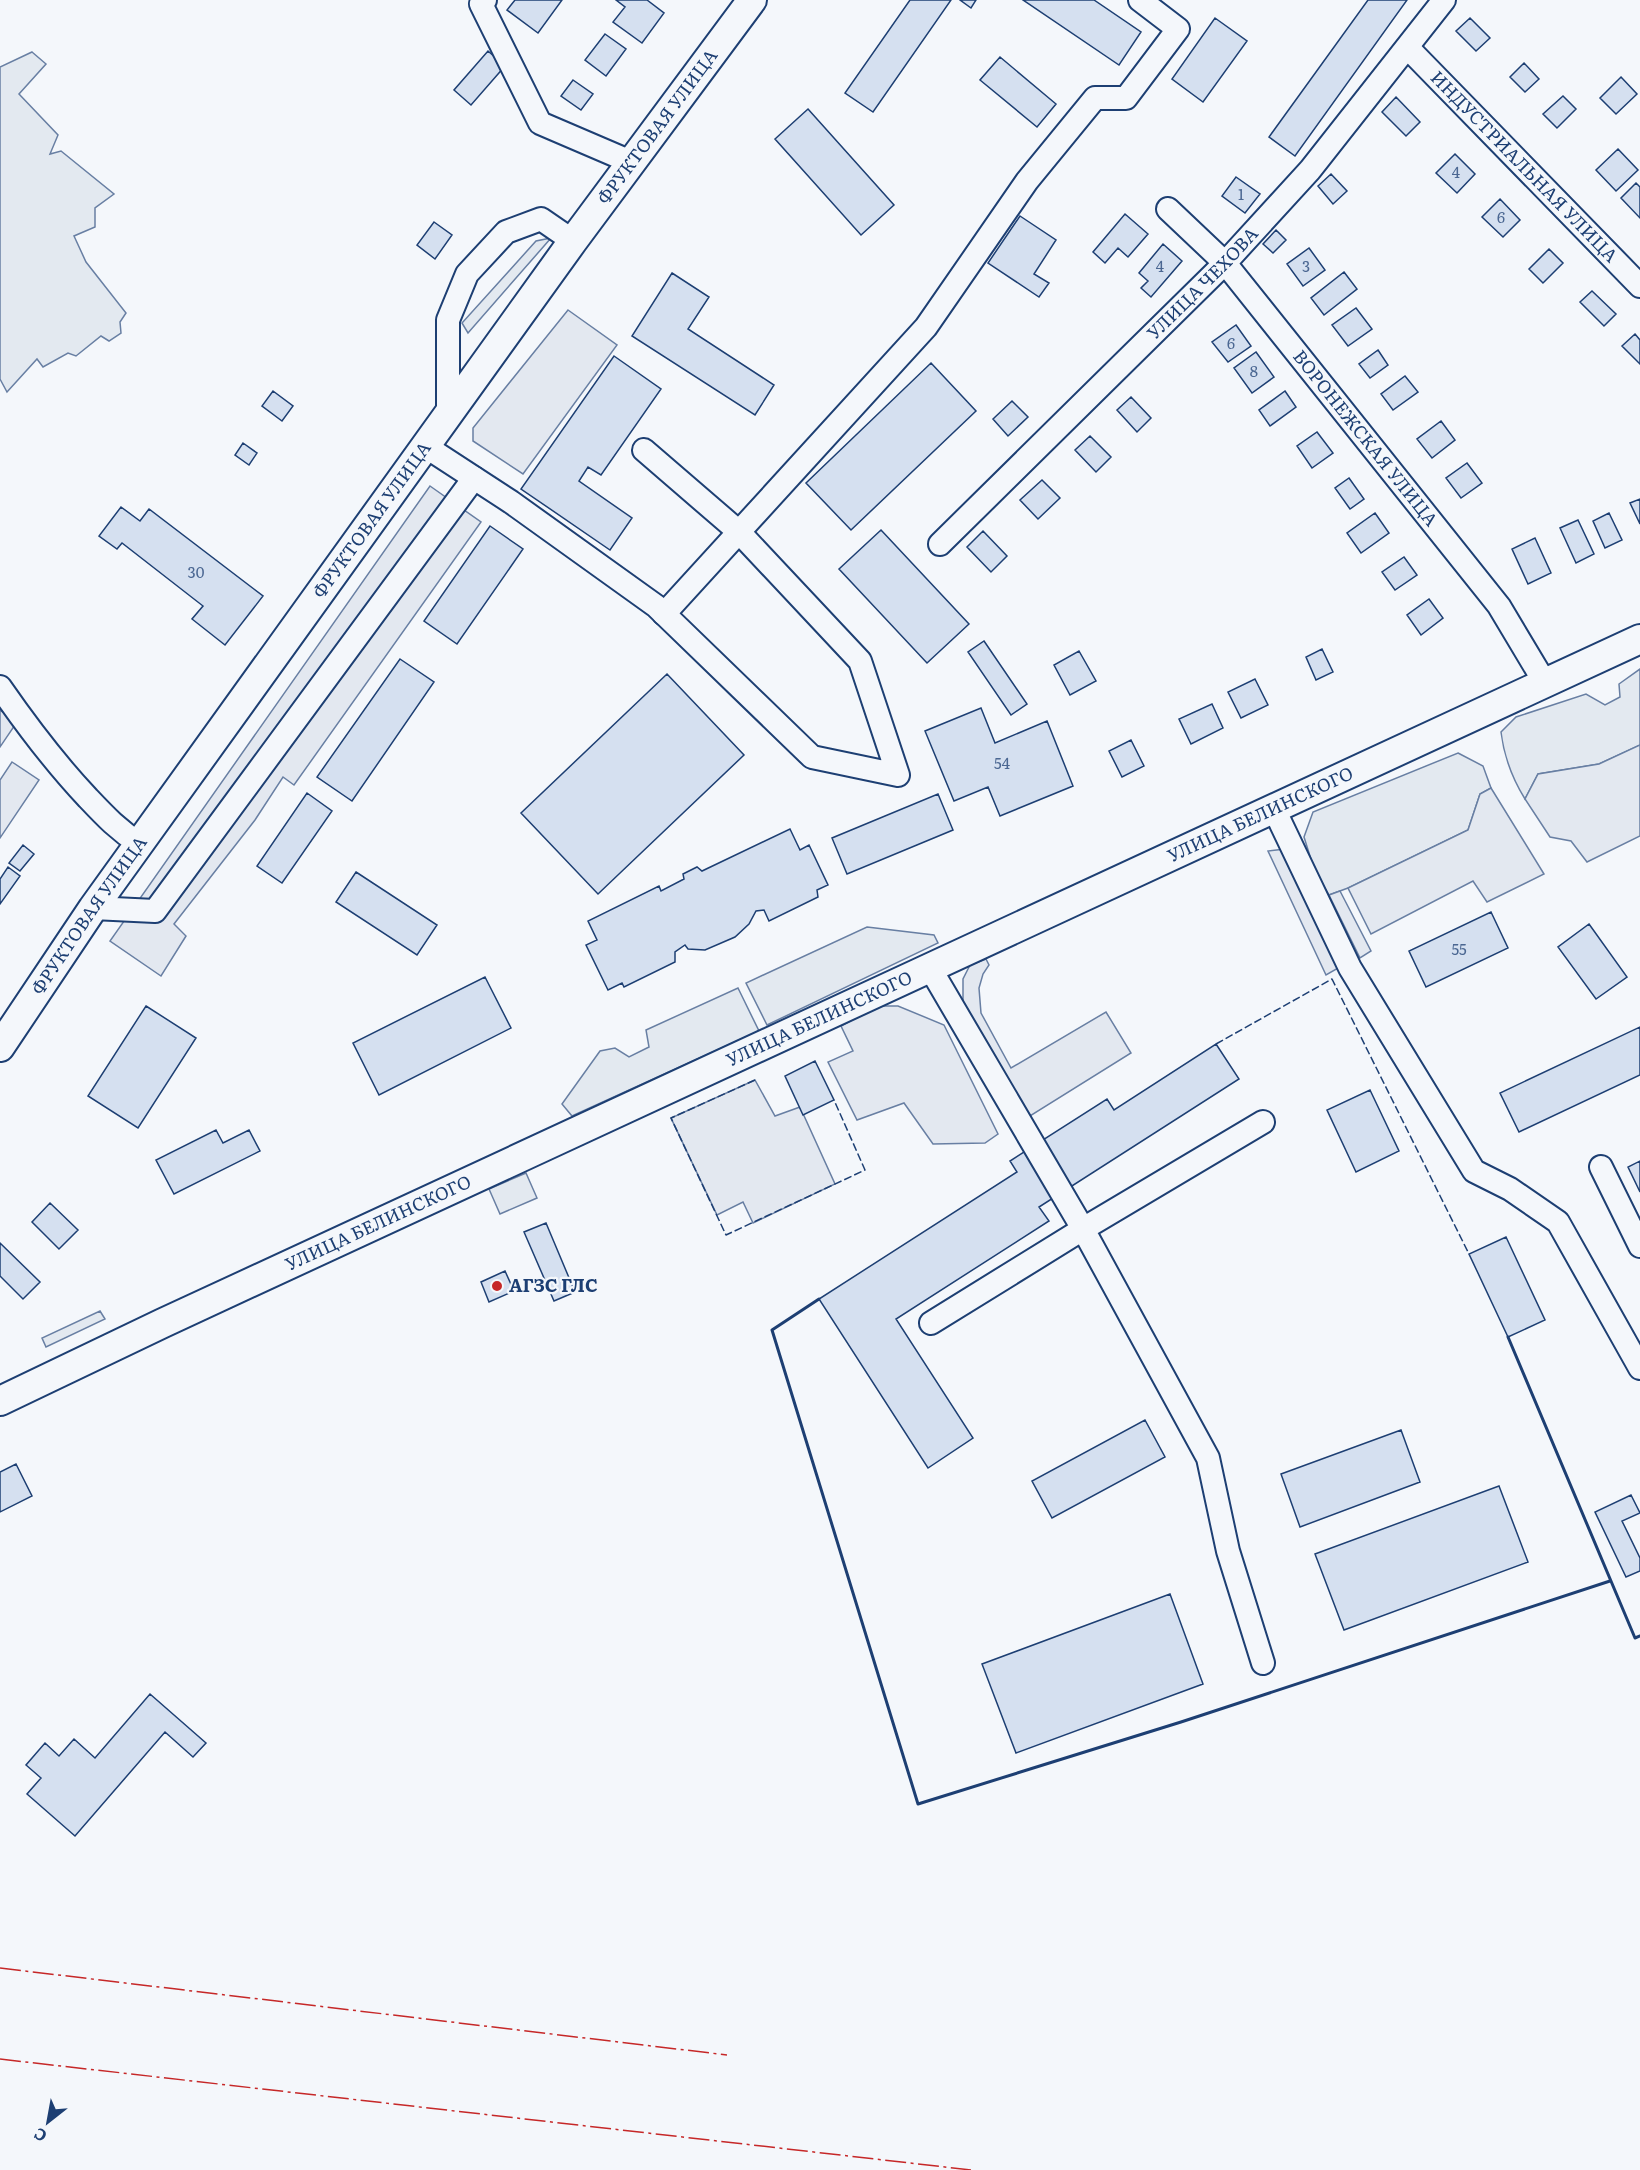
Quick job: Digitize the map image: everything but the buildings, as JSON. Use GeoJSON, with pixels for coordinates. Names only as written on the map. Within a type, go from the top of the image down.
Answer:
{"type":"FeatureCollection","features":[{"type":"Feature","properties":{"kind":"main road","name":"ФРУКТОВАЯ УЛИЦА"},"geometry":{"type":"LineString","coordinates":[[0,1047],[93,908],[573,241],[752,0]]}},
{"type":"Feature","properties":{"kind":"main road","name":"УЛИЦА БЕЛИНСКОГО"},"geometry":{"type":"LineString","coordinates":[[0,1401],[1640,639]]}},
{"type":"Feature","properties":{"kind":"street"},"geometry":{"type":"LineString","coordinates":[[485,0],[481,4],[540,123],[631,162]]}},
{"type":"Feature","properties":{"kind":"street"},"geometry":{"type":"LineString","coordinates":[[664,614],[926,327],[1027,181],[1095,98],[1126,98],[1133,90],[1178,29],[1140,0]]}},
{"type":"Feature","properties":{"kind":"street","name":"УЛИЦА ЧЕХОВА"},"geometry":{"type":"LineString","coordinates":[[940,544],[1225,263],[1310,170],[1444,0]]}},
{"type":"Feature","properties":{"kind":"street","name":"ИНДУСТРИАЛЬНАЯ УЛИЦА"},"geometry":{"type":"LineString","coordinates":[[1408,48],[1640,286]]}},
{"type":"Feature","properties":{"kind":"street","name":"ВОРОНЕЖСКАЯ УЛИЦА"},"geometry":{"type":"LineString","coordinates":[[1168,209],[1225,263],[1499,606],[1545,683]]}},
{"type":"Feature","properties":{"kind":"street"},"geometry":{"type":"LineString","coordinates":[[448,414],[448,320],[467,274],[506,232],[541,219],[573,241]]}},
{"type":"Feature","properties":{"kind":"street"},"geometry":{"type":"LineString","coordinates":[[425,446],[520,508],[656,606],[812,757],[897,775],[860,661],[739,532],[644,450]]}},
{"type":"Feature","properties":{"kind":"street"},"geometry":{"type":"LineString","coordinates":[[93,908],[155,911],[474,478]]}},
{"type":"Feature","properties":{"kind":"street"},"geometry":{"type":"LineString","coordinates":[[0,687],[24,722],[63,771],[120,831],[140,844]]}},
{"type":"Feature","properties":{"kind":"street"},"geometry":{"type":"LineString","coordinates":[[1274,809],[1350,968],[1474,1171],[1510,1189],[1558,1222],[1640,1368]]}},
{"type":"Feature","properties":{"kind":"street"},"geometry":{"type":"LineString","coordinates":[[930,968],[1083,1229],[1208,1458],[1228,1551],[1263,1663]]}},
{"type":"Feature","properties":{"kind":"street"},"geometry":{"type":"LineString","coordinates":[[931,1323],[1263,1122]]}},
{"type":"Feature","properties":{"kind":"street"},"geometry":{"type":"LineString","coordinates":[[1601,1167],[1640,1246]]}},
{"type":"Feature","properties":{"kind":"shaded area"},"geometry":{"type":"Polygon","coordinates":[[[32,52],[46,64],[19,94],[58,135],[50,154],[61,151],[114,194],[95,208],[95,227],[74,236],[86,262],[126,313],[120,322],[121,333],[109,341],[101,336],[76,356],[68,353],[43,367],[37,359],[7,392],[0,379],[0,67],[32,52]]]}},
{"type":"Feature","properties":{"kind":"shaded area"},"geometry":{"type":"Polygon","coordinates":[[[551,238],[468,333],[462,323],[536,241],[551,238]]]}},
{"type":"Feature","properties":{"kind":"shaded area"},"geometry":{"type":"Polygon","coordinates":[[[568,310],[617,345],[523,474],[473,441],[473,428],[568,310]]]}},
{"type":"Feature","properties":{"kind":"shaded area"},"geometry":{"type":"Polygon","coordinates":[[[430,486],[481,522],[294,785],[283,777],[255,820],[174,924],[186,936],[161,976],[110,941],[430,486]]]}},
{"type":"Feature","properties":{"kind":"shaded area"},"geometry":{"type":"Polygon","coordinates":[[[1640,669],[1640,745],[1599,764],[1538,774],[1525,799],[1509,767],[1501,732],[1516,717],[1586,694],[1605,705],[1620,697],[1619,684],[1640,669]]]}},
{"type":"Feature","properties":{"kind":"shaded area"},"geometry":{"type":"Polygon","coordinates":[[[0,710],[17,722],[0,747],[0,710]]]}},
{"type":"Feature","properties":{"kind":"shaded area"},"geometry":{"type":"Polygon","coordinates":[[[1640,745],[1640,836],[1587,862],[1571,841],[1550,837],[1525,799],[1538,774],[1599,764],[1640,745]]]}},
{"type":"Feature","properties":{"kind":"shaded area"},"geometry":{"type":"Polygon","coordinates":[[[1458,753],[1483,766],[1491,788],[1480,794],[1468,830],[1329,895],[1314,869],[1304,837],[1313,812],[1458,753]]]}},
{"type":"Feature","properties":{"kind":"shaded area"},"geometry":{"type":"Polygon","coordinates":[[[12,762],[39,780],[0,838],[0,780],[12,762]]]}},
{"type":"Feature","properties":{"kind":"shaded area"},"geometry":{"type":"Polygon","coordinates":[[[1491,788],[1544,874],[1487,902],[1473,881],[1371,934],[1348,888],[1468,830],[1480,794],[1491,788]]]}},
{"type":"Feature","properties":{"kind":"shaded area"},"geometry":{"type":"Polygon","coordinates":[[[1285,849],[1340,967],[1326,975],[1268,851],[1285,849]]]}},
{"type":"Feature","properties":{"kind":"shaded area"},"geometry":{"type":"Polygon","coordinates":[[[1340,891],[1371,951],[1360,958],[1329,895],[1340,891]]]}},
{"type":"Feature","properties":{"kind":"shaded area"},"geometry":{"type":"Polygon","coordinates":[[[867,927],[934,935],[938,943],[767,1025],[746,983],[867,927]]]}},
{"type":"Feature","properties":{"kind":"shaded area"},"geometry":{"type":"Polygon","coordinates":[[[986,959],[989,965],[983,974],[979,988],[981,1013],[1011,1068],[1106,1012],[1131,1053],[1022,1121],[963,1006],[963,979],[970,965],[986,959]]]}},
{"type":"Feature","properties":{"kind":"shaded area"},"geometry":{"type":"Polygon","coordinates":[[[738,988],[759,1031],[572,1116],[562,1104],[600,1051],[615,1048],[629,1057],[649,1047],[646,1030],[738,988]]]}},
{"type":"Feature","properties":{"kind":"shaded area"},"geometry":{"type":"Polygon","coordinates":[[[878,1006],[898,1006],[944,1025],[998,1134],[985,1143],[933,1144],[904,1103],[857,1120],[828,1062],[853,1051],[841,1026],[878,1006]]]}},
{"type":"Feature","properties":{"kind":"shaded area"},"geometry":{"type":"Polygon","coordinates":[[[755,1080],[775,1116],[800,1107],[835,1184],[753,1223],[743,1202],[717,1215],[671,1118],[755,1080]]]}},
{"type":"Feature","properties":{"kind":"shaded area"},"geometry":{"type":"Polygon","coordinates":[[[526,1173],[537,1198],[500,1214],[489,1189],[526,1173]]]}},
{"type":"Feature","properties":{"kind":"shaded area"},"geometry":{"type":"Polygon","coordinates":[[[100,1311],[105,1319],[46,1347],[42,1338],[100,1311]]]}},
{"type":"Feature","properties":{"kind":"fence"},"geometry":{"type":"LineString","coordinates":[[1216,1044],[1332,979],[1469,1254]]}},
{"type":"Feature","properties":{"kind":"fence"},"geometry":{"type":"LineString","coordinates":[[755,1080],[671,1118],[726,1235],[865,1170],[834,1100]]}},
{"type":"Feature","properties":{"kind":"wall"},"geometry":{"type":"LineString","coordinates":[[819,1299],[772,1330],[918,1804],[1181,1722],[1610,1581]]}},
{"type":"Feature","properties":{"kind":"wall"},"geometry":{"type":"LineString","coordinates":[[1508,1337],[1635,1638],[1640,1636]]}},
{"type":"Feature","properties":{"kind":"power"},"geometry":{"type":"LineString","coordinates":[[0,1968],[727,2055]]}},
{"type":"Feature","properties":{"kind":"power"},"geometry":{"type":"LineString","coordinates":[[0,2059],[971,2170]]}},
{"type":"Feature","properties":{"kind":"place","name":"АГЗС ГЛС"},"geometry":{"type":"Point","coordinates":[497,1286]}}]}
